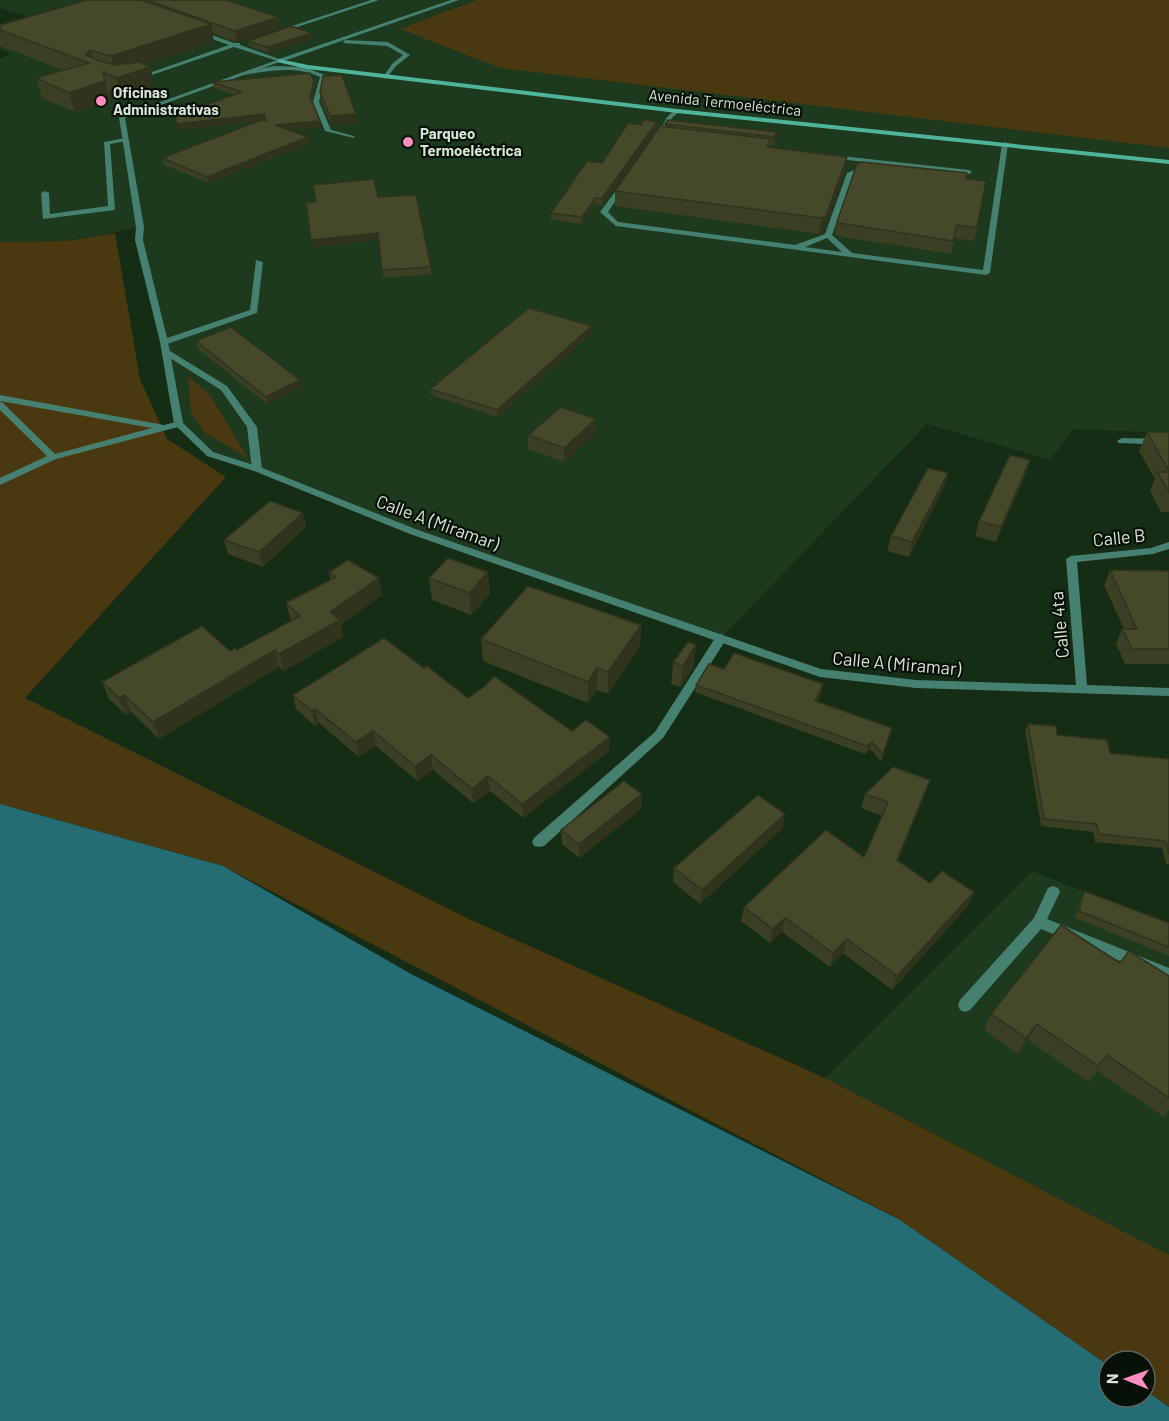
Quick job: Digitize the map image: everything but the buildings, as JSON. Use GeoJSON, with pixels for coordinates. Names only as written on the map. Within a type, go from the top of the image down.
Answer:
{"type":"FeatureCollection","features":[{"type":"Feature","properties":{"kind":"main road","name":"Avenida Termoeléctrica"},"geometry":{"type":"LineString","coordinates":[[279,61],[308,67],[678,111],[1169,162]]}},
{"type":"Feature","properties":{"kind":"street"},"geometry":{"type":"LineString","coordinates":[[268,35],[376,0]]}},
{"type":"Feature","properties":{"kind":"street"},"geometry":{"type":"LineString","coordinates":[[0,482],[53,457],[179,424],[165,346],[139,240],[140,227],[122,117],[456,0]]}},
{"type":"Feature","properties":{"kind":"street"},"geometry":{"type":"LineString","coordinates":[[192,30],[279,61]]}},
{"type":"Feature","properties":{"kind":"street"},"geometry":{"type":"LineString","coordinates":[[308,67],[313,54],[327,44],[357,41],[388,44],[406,56],[394,65],[386,76]]}},
{"type":"Feature","properties":{"kind":"street"},"geometry":{"type":"LineString","coordinates":[[128,80],[141,78],[246,42]]}},
{"type":"Feature","properties":{"kind":"street"},"geometry":{"type":"LineString","coordinates":[[243,73],[308,67],[323,76],[316,102],[328,131],[352,137]]}},
{"type":"Feature","properties":{"kind":"street"},"geometry":{"type":"LineString","coordinates":[[670,139],[658,137],[670,117],[678,111]]}},
{"type":"Feature","properties":{"kind":"street"},"geometry":{"type":"LineString","coordinates":[[45,193],[46,217],[112,208],[107,142],[125,140]]}},
{"type":"Feature","properties":{"kind":"street"},"geometry":{"type":"LineString","coordinates":[[631,174],[604,212],[616,224],[986,273],[1005,144]]}},
{"type":"Feature","properties":{"kind":"street"},"geometry":{"type":"LineString","coordinates":[[823,156],[969,172]]}},
{"type":"Feature","properties":{"kind":"street"},"geometry":{"type":"LineString","coordinates":[[833,157],[850,173]]}},
{"type":"Feature","properties":{"kind":"street"},"geometry":{"type":"LineString","coordinates":[[850,173],[882,162]]}},
{"type":"Feature","properties":{"kind":"street"},"geometry":{"type":"LineString","coordinates":[[795,248],[828,235],[850,173]]}},
{"type":"Feature","properties":{"kind":"street"},"geometry":{"type":"LineString","coordinates":[[828,235],[850,255]]}},
{"type":"Feature","properties":{"kind":"street"},"geometry":{"type":"LineString","coordinates":[[165,346],[254,311],[259,262]]}},
{"type":"Feature","properties":{"kind":"street"},"geometry":{"type":"LineString","coordinates":[[165,346],[225,388],[252,427],[257,469]]}},
{"type":"Feature","properties":{"kind":"street"},"geometry":{"type":"LineString","coordinates":[[0,398],[165,427]]}},
{"type":"Feature","properties":{"kind":"street"},"geometry":{"type":"LineString","coordinates":[[0,405],[53,457]]}},
{"type":"Feature","properties":{"kind":"street","name":"Calle A (Miramar)"},"geometry":{"type":"LineString","coordinates":[[179,424],[210,454],[257,469],[414,532],[820,673],[916,684],[1169,692]]}},
{"type":"Feature","properties":{"kind":"street"},"geometry":{"type":"LineString","coordinates":[[1122,441],[1169,442]]}},
{"type":"Feature","properties":{"kind":"street","name":"Calle B"},"geometry":{"type":"LineString","coordinates":[[1071,558],[1153,551],[1169,545]]}},
{"type":"Feature","properties":{"kind":"street","name":"Calle 4ta"},"geometry":{"type":"LineString","coordinates":[[1071,558],[1082,690]]}},
{"type":"Feature","properties":{"kind":"street"},"geometry":{"type":"LineString","coordinates":[[539,842],[658,735],[721,638]]}},
{"type":"Feature","properties":{"kind":"street"},"geometry":{"type":"LineString","coordinates":[[965,1005],[1039,922],[1053,892]]}},
{"type":"Feature","properties":{"kind":"street"},"geometry":{"type":"LineString","coordinates":[[1039,922],[1169,975]]}},
{"type":"Feature","properties":{"kind":"shaded area"},"geometry":{"type":"Polygon","coordinates":[[[0,0],[1004,0],[1055,11],[1169,23],[1169,433],[1074,429],[1050,460],[927,424],[721,638],[414,532],[210,454],[180,425],[140,227],[67,241],[0,242],[0,59],[11,54],[0,49],[0,43],[35,18],[0,8],[0,0]]]}},
{"type":"Feature","properties":{"kind":"shaded area"},"geometry":{"type":"Polygon","coordinates":[[[477,0],[1169,0],[1169,148],[500,68],[400,29],[477,0]]]}},
{"type":"Feature","properties":{"kind":"shaded area"},"geometry":{"type":"Polygon","coordinates":[[[115,233],[140,379],[167,439],[226,477],[25,698],[469,919],[825,1078],[1169,1255],[1169,1407],[1157,1398],[1157,1349],[1097,1349],[1097,1358],[900,1220],[223,866],[0,804],[0,242],[67,241],[115,233]]]}},
{"type":"Feature","properties":{"kind":"shaded area"},"geometry":{"type":"Polygon","coordinates":[[[188,376],[210,395],[248,458],[205,433],[191,413],[188,376]]]}},
{"type":"Feature","properties":{"kind":"shaded area"},"geometry":{"type":"Polygon","coordinates":[[[1032,871],[1169,925],[1169,1255],[825,1078],[1032,871]]]}},
{"type":"Feature","properties":{"kind":"water"},"geometry":{"type":"Polygon","coordinates":[[[0,804],[223,866],[411,974],[900,1220],[1097,1358],[1097,1409],[1157,1409],[1157,1398],[1169,1407],[1169,1421],[0,1421],[0,804]]]}},
{"type":"Feature","properties":{"kind":"place","name":"Oficinas Administrativas"},"geometry":{"type":"Point","coordinates":[101,101]}},
{"type":"Feature","properties":{"kind":"place","name":"Parqueo Termoeléctrica"},"geometry":{"type":"Point","coordinates":[408,142]}}]}
